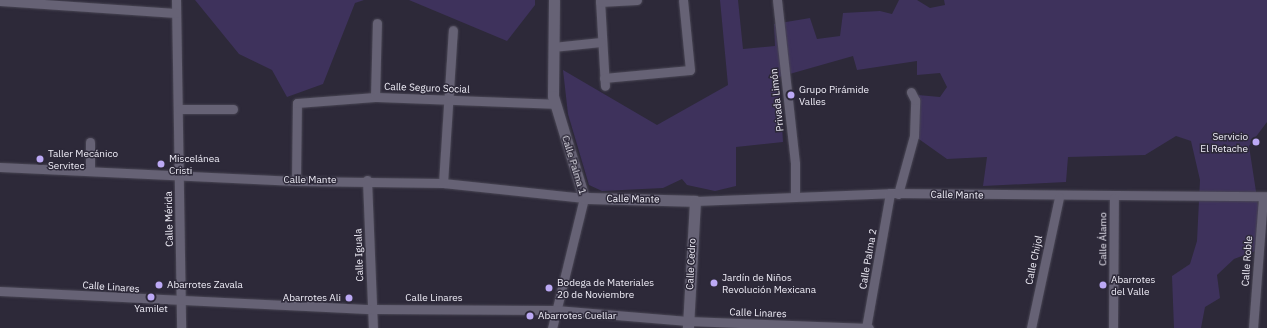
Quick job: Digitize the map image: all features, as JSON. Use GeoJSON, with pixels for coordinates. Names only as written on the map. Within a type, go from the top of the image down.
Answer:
{"type":"FeatureCollection","features":[{"type":"Feature","properties":{"kind":"street","name":"Calle Mérida"},"geometry":{"type":"LineString","coordinates":[[176,0],[181,328]]}},
{"type":"Feature","properties":{"kind":"street","name":"Calle Palma 1"},"geometry":{"type":"LineString","coordinates":[[552,328],[584,198],[555,104],[553,46],[554,0]]}},
{"type":"Feature","properties":{"kind":"street"},"geometry":{"type":"LineString","coordinates":[[637,0],[600,1],[604,82],[690,70],[683,0]]}},
{"type":"Feature","properties":{"kind":"street","name":"Privada Limón"},"geometry":{"type":"LineString","coordinates":[[777,0],[795,164],[794,197]]}},
{"type":"Feature","properties":{"kind":"street"},"geometry":{"type":"LineString","coordinates":[[0,1],[176,13]]}},
{"type":"Feature","properties":{"kind":"street"},"geometry":{"type":"LineString","coordinates":[[375,97],[377,24]]}},
{"type":"Feature","properties":{"kind":"street"},"geometry":{"type":"LineString","coordinates":[[443,183],[450,100],[453,30]]}},
{"type":"Feature","properties":{"kind":"street"},"geometry":{"type":"LineString","coordinates":[[553,46],[601,42]]}},
{"type":"Feature","properties":{"kind":"street","name":"Calle Palma 2"},"geometry":{"type":"LineString","coordinates":[[867,328],[894,194],[914,136],[916,100],[911,92]]}},
{"type":"Feature","properties":{"kind":"street","name":"Calle Seguro Social"},"geometry":{"type":"LineString","coordinates":[[296,181],[297,103],[375,97],[555,104]]}},
{"type":"Feature","properties":{"kind":"street"},"geometry":{"type":"LineString","coordinates":[[178,109],[233,109]]}},
{"type":"Feature","properties":{"kind":"street"},"geometry":{"type":"LineString","coordinates":[[90,142],[90,170]]}},
{"type":"Feature","properties":{"kind":"street","name":"Calle Mante"},"geometry":{"type":"LineString","coordinates":[[0,167],[90,170],[296,181],[367,180],[443,183],[584,198],[695,200],[894,194],[1114,198],[1265,196]]}},
{"type":"Feature","properties":{"kind":"street","name":"Calle Iguala"},"geometry":{"type":"LineString","coordinates":[[367,180],[373,328]]}},
{"type":"Feature","properties":{"kind":"street","name":"Calle Roble"},"geometry":{"type":"LineString","coordinates":[[1253,328],[1265,196]]}},
{"type":"Feature","properties":{"kind":"street","name":"Calle Chijol"},"geometry":{"type":"LineString","coordinates":[[1031,328],[1059,197]]}},
{"type":"Feature","properties":{"kind":"street","name":"Calle Álamo"},"geometry":{"type":"LineString","coordinates":[[1113,328],[1114,198]]}},
{"type":"Feature","properties":{"kind":"street","name":"Calle Cedro"},"geometry":{"type":"LineString","coordinates":[[688,325],[695,200]]}},
{"type":"Feature","properties":{"kind":"street","name":"Calle Linares"},"geometry":{"type":"LineString","coordinates":[[0,291],[181,302],[372,309],[556,310],[688,325],[867,328]]}},
{"type":"Feature","properties":{"kind":"shaded area"},"geometry":{"type":"Polygon","coordinates":[[[195,0],[364,0],[355,3],[323,84],[287,97],[272,70],[239,54],[195,0]]]}},
{"type":"Feature","properties":{"kind":"shaded area"},"geometry":{"type":"Polygon","coordinates":[[[409,0],[535,0],[535,5],[507,41],[409,0]]]}},
{"type":"Feature","properties":{"kind":"shaded area"},"geometry":{"type":"Polygon","coordinates":[[[720,0],[738,0],[743,49],[775,46],[774,24],[810,18],[817,39],[840,36],[843,13],[880,11],[892,14],[899,0],[917,0],[930,8],[945,5],[944,0],[1267,0],[1267,122],[1249,146],[1259,211],[1255,251],[1234,259],[1217,275],[1220,298],[1205,307],[1201,328],[1174,328],[1172,276],[1190,264],[1197,241],[1200,180],[1191,141],[1176,136],[1145,155],[1068,157],[1066,182],[983,186],[987,157],[947,159],[916,137],[918,95],[940,97],[947,87],[940,73],[917,75],[917,61],[857,70],[853,56],[779,77],[783,142],[736,147],[736,186],[715,191],[687,185],[682,179],[663,188],[602,191],[589,185],[568,114],[563,70],[657,125],[728,85],[720,0]]]}},
{"type":"Feature","properties":{"kind":"place","name":"Grupo Pirámide Valles"},"geometry":{"type":"Point","coordinates":[791,95]}},
{"type":"Feature","properties":{"kind":"place","name":"Servicio El Retache"},"geometry":{"type":"Point","coordinates":[1256,142]}},
{"type":"Feature","properties":{"kind":"place","name":"Taller Mecánico Servitec"},"geometry":{"type":"Point","coordinates":[40,159]}},
{"type":"Feature","properties":{"kind":"place","name":"Miscelánea Cristi"},"geometry":{"type":"Point","coordinates":[161,164]}},
{"type":"Feature","properties":{"kind":"place","name":"Jardín de Niños Revolución Mexicana"},"geometry":{"type":"Point","coordinates":[714,283]}},
{"type":"Feature","properties":{"kind":"place","name":"Abarrotes Zavala"},"geometry":{"type":"Point","coordinates":[159,285]}},
{"type":"Feature","properties":{"kind":"place","name":"Abarrotes del Valle"},"geometry":{"type":"Point","coordinates":[1103,285]}},
{"type":"Feature","properties":{"kind":"place","name":"Bodega de Materiales 20 de Noviembre"},"geometry":{"type":"Point","coordinates":[549,288]}},
{"type":"Feature","properties":{"kind":"place","name":"Yamilet"},"geometry":{"type":"Point","coordinates":[151,297]}},
{"type":"Feature","properties":{"kind":"place","name":"Abarrotes Ali"},"geometry":{"type":"Point","coordinates":[349,298]}},
{"type":"Feature","properties":{"kind":"place","name":"Abarrotes Cuellar"},"geometry":{"type":"Point","coordinates":[530,316]}}]}
